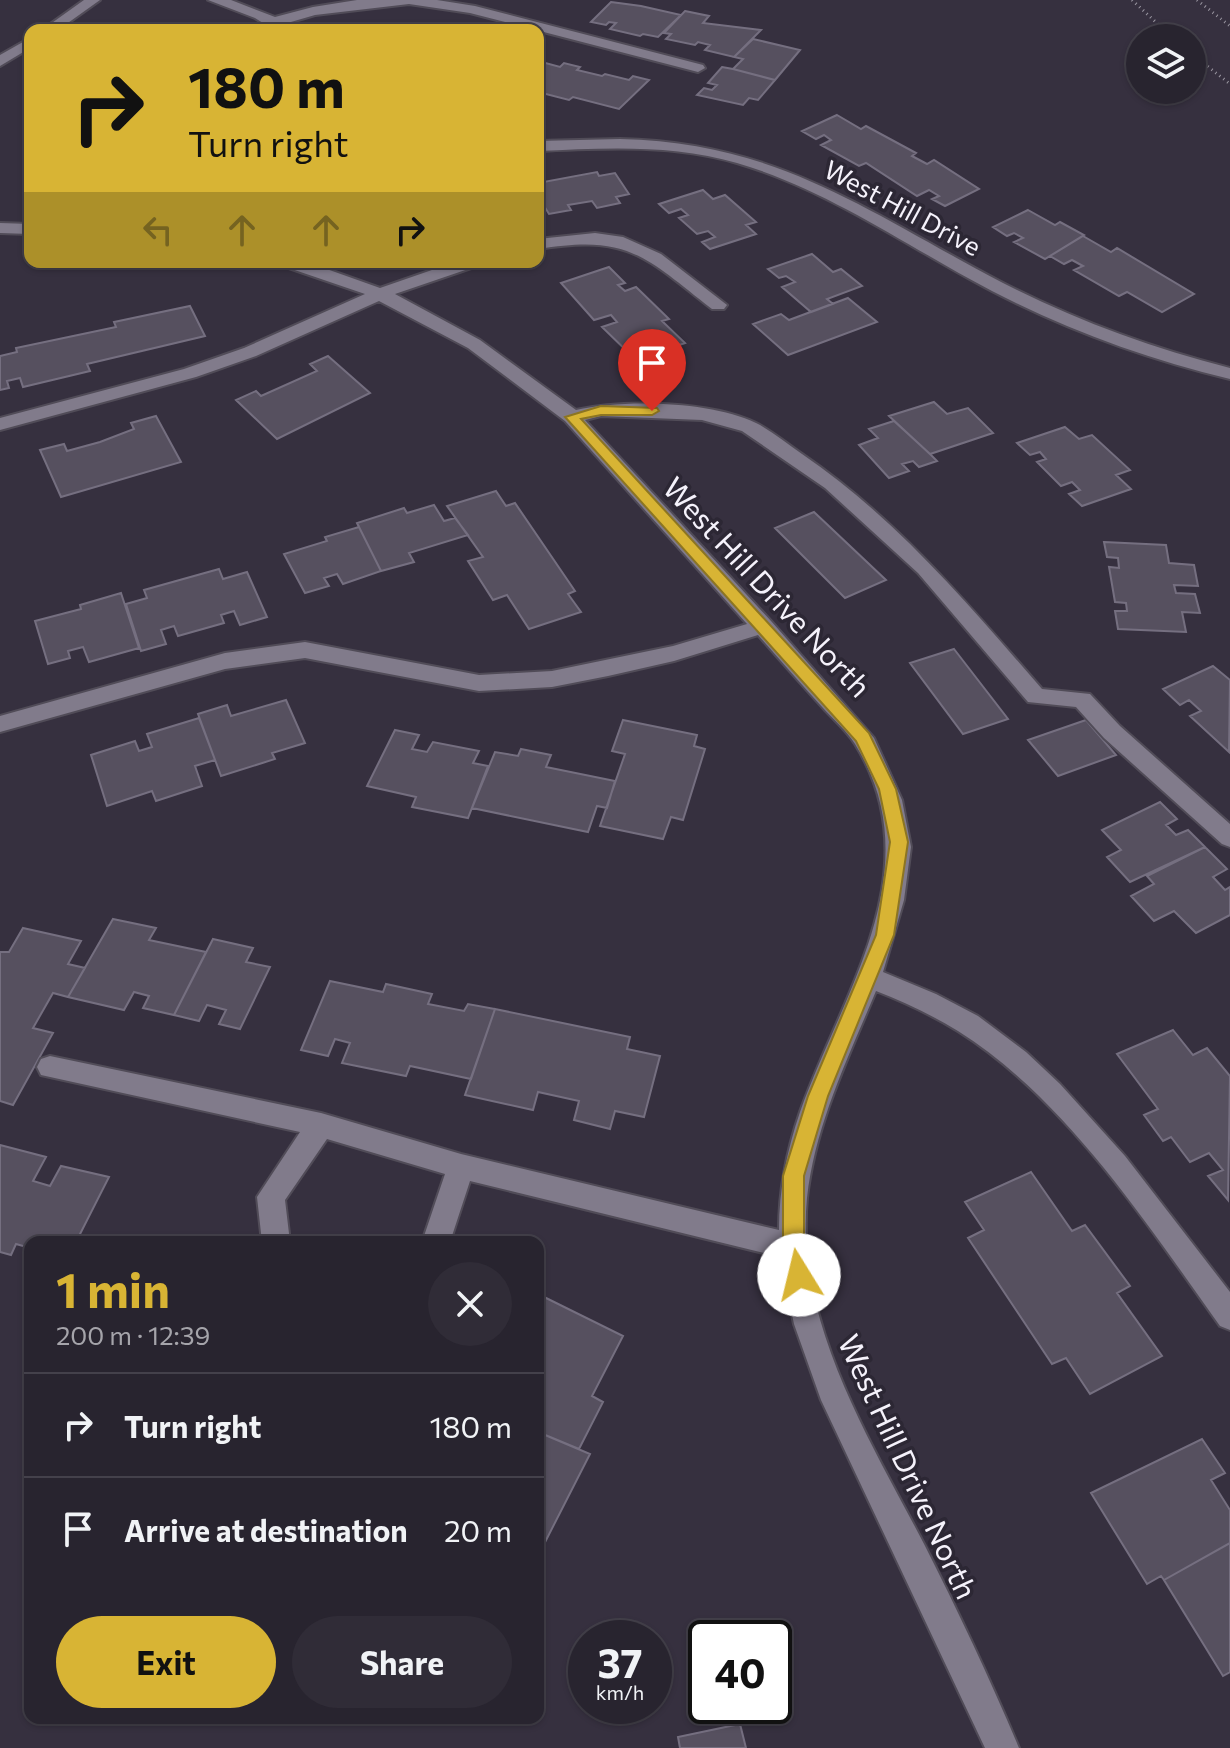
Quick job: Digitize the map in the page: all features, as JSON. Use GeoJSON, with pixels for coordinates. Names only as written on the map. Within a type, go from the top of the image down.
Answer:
{"type":"FeatureCollection","features":[{"type":"Feature","properties":{"kind":"street"},"geometry":{"type":"LineString","coordinates":[[58,24],[93,0]]}},
{"type":"Feature","properties":{"kind":"street"},"geometry":{"type":"LineString","coordinates":[[215,0],[241,7],[275,24]]}},
{"type":"Feature","properties":{"kind":"street"},"geometry":{"type":"LineString","coordinates":[[284,24],[313,11],[409,0],[470,9],[528,24]]}},
{"type":"Feature","properties":{"kind":"street"},"geometry":{"type":"LineString","coordinates":[[544,28],[698,68]]}},
{"type":"Feature","properties":{"kind":"street"},"geometry":{"type":"LineString","coordinates":[[0,62],[24,46]]}},
{"type":"Feature","properties":{"kind":"street","name":"West Hill Drive"},"geometry":{"type":"LineString","coordinates":[[544,146],[652,145],[702,150],[752,163],[817,191],[1000,288],[1172,360],[1230,374]]}},
{"type":"Feature","properties":{"kind":"street"},"geometry":{"type":"LineString","coordinates":[[0,228],[24,229]]}},
{"type":"Feature","properties":{"kind":"street"},"geometry":{"type":"LineString","coordinates":[[544,243],[585,235],[624,240],[654,257],[718,305]]}},
{"type":"Feature","properties":{"kind":"street","name":"West Hill Drive North"},"geometry":{"type":"LineString","coordinates":[[307,268],[382,293],[436,319],[533,383],[572,417],[863,738],[887,789],[899,842],[885,935],[818,1096],[794,1176],[793,1247],[811,1333],[857,1445],[955,1640],[1002,1748]]}},
{"type":"Feature","properties":{"kind":"street"},"geometry":{"type":"LineString","coordinates":[[0,424],[190,373],[250,352],[382,293],[454,268]]}},
{"type":"Feature","properties":{"kind":"street"},"geometry":{"type":"LineString","coordinates":[[572,417],[601,410],[652,411],[703,414],[749,427],[832,484],[925,568],[1036,696],[1082,700],[1112,732],[1230,838]]}},
{"type":"Feature","properties":{"kind":"street"},"geometry":{"type":"LineString","coordinates":[[0,724],[225,661],[305,650],[479,683],[552,679],[608,668],[674,653],[764,626]]}},
{"type":"Feature","properties":{"kind":"street"},"geometry":{"type":"LineString","coordinates":[[868,977],[927,999],[983,1033],[1042,1085],[1115,1165],[1230,1316]]}},
{"type":"Feature","properties":{"kind":"street"},"geometry":{"type":"LineString","coordinates":[[50,1067],[321,1125],[461,1166],[793,1247]]}},
{"type":"Feature","properties":{"kind":"street"},"geometry":{"type":"LineString","coordinates":[[275,1236],[271,1197],[321,1125]]}},
{"type":"Feature","properties":{"kind":"street"},"geometry":{"type":"LineString","coordinates":[[438,1236],[461,1166]]}},
{"type":"Feature","properties":{"kind":"path"},"geometry":{"type":"LineString","coordinates":[[1132,0],[1158,24]]}},
{"type":"Feature","properties":{"kind":"path"},"geometry":{"type":"LineString","coordinates":[[1197,0],[1230,26]]}},
{"type":"Feature","properties":{"kind":"path"},"geometry":{"type":"LineString","coordinates":[[1206,65],[1230,84]]}},
{"type":"Feature","properties":{"kind":"building"},"geometry":{"type":"Polygon","coordinates":[[[611,2],[681,15],[658,37],[610,29],[616,23],[591,22],[611,2]]]}},
{"type":"Feature","properties":{"kind":"building"},"geometry":{"type":"Polygon","coordinates":[[[685,11],[709,16],[703,23],[761,30],[734,57],[705,50],[710,45],[666,39],[671,34],[664,33],[685,11]]]}},
{"type":"Feature","properties":{"kind":"building"},"geometry":{"type":"Polygon","coordinates":[[[753,39],[800,50],[775,80],[733,69],[743,59],[734,57],[753,39]]]}},
{"type":"Feature","properties":{"kind":"building"},"geometry":{"type":"Polygon","coordinates":[[[544,63],[560,67],[564,63],[580,67],[577,70],[602,76],[605,74],[629,80],[633,76],[649,80],[619,109],[573,97],[569,100],[544,94],[544,63]]]}},
{"type":"Feature","properties":{"kind":"building"},"geometry":{"type":"Polygon","coordinates":[[[722,67],[775,80],[758,100],[749,98],[743,105],[697,95],[704,88],[712,90],[717,85],[708,83],[722,67]]]}},
{"type":"Feature","properties":{"kind":"building"},"geometry":{"type":"Polygon","coordinates":[[[837,115],[861,129],[866,126],[916,153],[912,156],[927,164],[934,160],[979,189],[945,206],[932,199],[939,196],[929,190],[917,196],[866,163],[859,166],[821,145],[831,140],[824,135],[816,139],[802,131],[837,115]]]}},
{"type":"Feature","properties":{"kind":"building"},"geometry":{"type":"Polygon","coordinates":[[[597,172],[599,176],[615,173],[629,194],[616,197],[620,203],[597,208],[592,201],[568,205],[571,210],[549,214],[544,206],[544,182],[597,172]]]}},
{"type":"Feature","properties":{"kind":"building"},"geometry":{"type":"Polygon","coordinates":[[[703,190],[713,199],[725,195],[756,222],[746,225],[756,234],[710,249],[702,242],[715,237],[708,231],[697,234],[679,218],[688,215],[681,209],[669,213],[659,204],[703,190]]]}},
{"type":"Feature","properties":{"kind":"building"},"geometry":{"type":"Polygon","coordinates":[[[1028,210],[1055,225],[1060,222],[1084,235],[1045,259],[1014,242],[1023,238],[1014,233],[1007,236],[993,227],[1028,210]]]}},
{"type":"Feature","properties":{"kind":"building"},"geometry":{"type":"Polygon","coordinates":[[[1083,236],[1111,252],[1117,248],[1194,294],[1162,312],[1127,292],[1119,296],[1074,270],[1083,266],[1072,260],[1064,264],[1050,256],[1083,236]]]}},
{"type":"Feature","properties":{"kind":"building"},"geometry":{"type":"Polygon","coordinates":[[[812,254],[833,272],[841,269],[862,286],[827,299],[833,304],[811,312],[782,287],[795,282],[786,276],[779,278],[768,269],[812,254]]]}},
{"type":"Feature","properties":{"kind":"building"},"geometry":{"type":"Polygon","coordinates":[[[609,267],[625,283],[618,285],[625,291],[636,287],[669,319],[662,321],[685,343],[636,360],[602,327],[617,322],[611,315],[594,320],[561,283],[609,267]]]}},
{"type":"Feature","properties":{"kind":"building"},"geometry":{"type":"Polygon","coordinates":[[[848,298],[877,322],[788,355],[753,324],[781,314],[789,320],[848,298]]]}},
{"type":"Feature","properties":{"kind":"building"},"geometry":{"type":"Polygon","coordinates":[[[190,306],[205,336],[87,364],[90,371],[23,387],[20,378],[7,381],[9,388],[0,390],[0,356],[17,352],[16,348],[116,327],[114,322],[190,306]]]}},
{"type":"Feature","properties":{"kind":"building"},"geometry":{"type":"Polygon","coordinates":[[[328,356],[370,393],[277,439],[236,400],[256,391],[261,396],[317,371],[310,364],[328,356]]]}},
{"type":"Feature","properties":{"kind":"building"},"geometry":{"type":"Polygon","coordinates":[[[934,402],[947,414],[968,408],[993,433],[930,454],[889,416],[934,402]]]}},
{"type":"Feature","properties":{"kind":"building"},"geometry":{"type":"Polygon","coordinates":[[[156,416],[181,462],[61,497],[40,450],[64,444],[67,451],[100,442],[134,429],[131,423],[156,416]]]}},
{"type":"Feature","properties":{"kind":"building"},"geometry":{"type":"Polygon","coordinates":[[[894,421],[937,461],[919,467],[913,461],[902,464],[909,471],[889,478],[859,445],[878,438],[869,429],[894,421]]]}},
{"type":"Feature","properties":{"kind":"building"},"geometry":{"type":"Polygon","coordinates":[[[1065,427],[1079,439],[1092,435],[1130,470],[1116,475],[1131,489],[1082,506],[1069,494],[1080,490],[1072,482],[1061,486],[1037,462],[1046,459],[1040,452],[1030,455],[1017,443],[1065,427]]]}},
{"type":"Feature","properties":{"kind":"building"},"geometry":{"type":"Polygon","coordinates":[[[496,491],[506,506],[515,503],[575,591],[568,594],[581,612],[529,629],[507,595],[493,600],[468,561],[483,557],[447,506],[496,491]]]}},
{"type":"Feature","properties":{"kind":"building"},"geometry":{"type":"Polygon","coordinates":[[[434,505],[444,521],[455,518],[468,535],[409,553],[414,562],[381,571],[357,523],[404,508],[407,513],[434,505]]]}},
{"type":"Feature","properties":{"kind":"building"},"geometry":{"type":"Polygon","coordinates":[[[814,512],[886,580],[845,598],[775,528],[814,512]]]}},
{"type":"Feature","properties":{"kind":"building"},"geometry":{"type":"Polygon","coordinates":[[[359,527],[381,571],[343,584],[337,574],[324,578],[329,586],[305,593],[284,554],[359,527]]]}},
{"type":"Feature","properties":{"kind":"building"},"geometry":{"type":"Polygon","coordinates":[[[1104,542],[1166,545],[1169,563],[1194,565],[1198,586],[1174,585],[1176,593],[1195,594],[1200,613],[1182,612],[1186,632],[1118,629],[1115,611],[1127,611],[1126,603],[1115,602],[1109,567],[1119,568],[1118,558],[1107,557],[1104,542]]]}},
{"type":"Feature","properties":{"kind":"building"},"geometry":{"type":"Polygon","coordinates":[[[219,569],[223,579],[247,572],[267,617],[240,625],[234,611],[221,615],[224,623],[178,636],[174,626],[161,630],[166,644],[141,651],[126,604],[147,598],[144,590],[219,569]]]}},
{"type":"Feature","properties":{"kind":"building"},"geometry":{"type":"Polygon","coordinates":[[[121,593],[139,648],[89,662],[83,647],[68,651],[70,658],[48,664],[35,621],[81,609],[80,605],[121,593]]]}},
{"type":"Feature","properties":{"kind":"building"},"geometry":{"type":"Polygon","coordinates":[[[954,649],[1008,719],[963,734],[910,663],[954,649]]]}},
{"type":"Feature","properties":{"kind":"building"},"geometry":{"type":"Polygon","coordinates":[[[1213,666],[1230,680],[1229,752],[1190,716],[1201,711],[1189,700],[1180,705],[1163,689],[1213,666]]]}},
{"type":"Feature","properties":{"kind":"building"},"geometry":{"type":"Polygon","coordinates":[[[286,700],[305,743],[272,753],[275,759],[221,776],[198,714],[227,705],[231,716],[286,700]]]}},
{"type":"Feature","properties":{"kind":"building"},"geometry":{"type":"Polygon","coordinates":[[[199,718],[215,760],[195,766],[202,786],[156,801],[152,791],[107,806],[91,755],[135,741],[139,751],[152,747],[147,734],[199,718]]]}},
{"type":"Feature","properties":{"kind":"building"},"geometry":{"type":"Polygon","coordinates":[[[623,720],[697,735],[694,746],[705,749],[683,820],[671,817],[663,839],[600,826],[625,754],[612,751],[623,720]]]}},
{"type":"Feature","properties":{"kind":"building"},"geometry":{"type":"Polygon","coordinates":[[[1086,720],[1116,755],[1058,776],[1028,740],[1086,720]]]}},
{"type":"Feature","properties":{"kind":"building"},"geometry":{"type":"Polygon","coordinates":[[[395,730],[419,735],[412,749],[427,752],[433,742],[479,751],[473,763],[488,766],[468,818],[412,807],[416,797],[367,786],[395,730]]]}},
{"type":"Feature","properties":{"kind":"building"},"geometry":{"type":"Polygon","coordinates":[[[521,749],[551,755],[546,767],[615,781],[607,808],[597,806],[588,832],[472,808],[495,752],[518,756],[521,749]]]}},
{"type":"Feature","properties":{"kind":"building"},"geometry":{"type":"Polygon","coordinates":[[[1160,802],[1177,819],[1166,825],[1176,835],[1188,830],[1205,847],[1130,882],[1107,857],[1121,850],[1102,830],[1160,802]]]}},
{"type":"Feature","properties":{"kind":"building"},"geometry":{"type":"Polygon","coordinates":[[[1205,847],[1227,869],[1213,877],[1225,890],[1230,887],[1230,915],[1196,933],[1174,911],[1154,921],[1131,896],[1154,884],[1147,876],[1205,847]]]}},
{"type":"Feature","properties":{"kind":"building"},"geometry":{"type":"Polygon","coordinates":[[[113,919],[156,928],[149,940],[206,952],[174,1015],[143,1008],[149,996],[134,992],[124,1010],[68,997],[113,919]]]}},
{"type":"Feature","properties":{"kind":"building"},"geometry":{"type":"Polygon","coordinates":[[[23,928],[81,941],[68,964],[85,968],[68,997],[53,993],[33,1028],[53,1033],[13,1105],[0,1101],[0,952],[9,952],[23,928]]]}},
{"type":"Feature","properties":{"kind":"building"},"geometry":{"type":"Polygon","coordinates":[[[213,939],[253,948],[246,962],[270,967],[240,1029],[219,1024],[226,1010],[207,1005],[199,1021],[174,1015],[213,939]]]}},
{"type":"Feature","properties":{"kind":"building"},"geometry":{"type":"Polygon","coordinates":[[[330,981],[383,992],[386,984],[432,994],[428,1004],[464,1011],[468,1004],[495,1009],[471,1079],[410,1066],[406,1076],[342,1063],[350,1043],[335,1039],[328,1056],[301,1050],[330,981]]]}},
{"type":"Feature","properties":{"kind":"building"},"geometry":{"type":"Polygon","coordinates":[[[495,1009],[630,1037],[627,1049],[660,1056],[644,1117],[615,1111],[610,1129],[574,1120],[579,1101],[538,1092],[533,1110],[465,1095],[495,1009]]]}},
{"type":"Feature","properties":{"kind":"building"},"geometry":{"type":"Polygon","coordinates":[[[1173,1030],[1193,1055],[1207,1048],[1230,1076],[1228,1200],[1208,1176],[1223,1170],[1209,1153],[1190,1162],[1171,1137],[1163,1141],[1144,1115],[1158,1109],[1117,1054],[1173,1030]]]}},
{"type":"Feature","properties":{"kind":"building"},"geometry":{"type":"Polygon","coordinates":[[[0,1145],[46,1157],[33,1181],[50,1186],[61,1166],[109,1177],[79,1236],[24,1236],[24,1246],[16,1244],[11,1255],[0,1252],[0,1145]]]}},
{"type":"Feature","properties":{"kind":"building"},"geometry":{"type":"Polygon","coordinates":[[[1031,1172],[1072,1231],[1085,1225],[1130,1286],[1117,1293],[1162,1356],[1090,1394],[1066,1358],[1052,1364],[968,1238],[984,1230],[965,1202],[1031,1172]]]}},
{"type":"Feature","properties":{"kind":"building"},"geometry":{"type":"Polygon","coordinates":[[[544,1297],[623,1336],[592,1396],[603,1402],[579,1449],[544,1434],[544,1297]]]}},
{"type":"Feature","properties":{"kind":"building"},"geometry":{"type":"Polygon","coordinates":[[[544,1435],[590,1454],[544,1544],[544,1435]]]}},
{"type":"Feature","properties":{"kind":"building"},"geometry":{"type":"Polygon","coordinates":[[[1202,1439],[1225,1473],[1211,1480],[1230,1510],[1230,1543],[1164,1580],[1161,1576],[1147,1584],[1091,1493],[1202,1439]]]}},
{"type":"Feature","properties":{"kind":"building"},"geometry":{"type":"Polygon","coordinates":[[[1230,1543],[1230,1672],[1223,1676],[1164,1580],[1230,1543]]]}},
{"type":"Feature","properties":{"kind":"building"},"geometry":{"type":"Polygon","coordinates":[[[740,1724],[746,1748],[680,1748],[678,1737],[740,1724]]]}},
{"type":"Feature","properties":{"kind":"route"},"geometry":{"type":"LineString","coordinates":[[652,411],[601,410],[572,417],[654,511],[821,687],[863,738],[887,789],[899,842],[885,935],[818,1096],[794,1176],[793,1247],[799,1275]]}}]}
